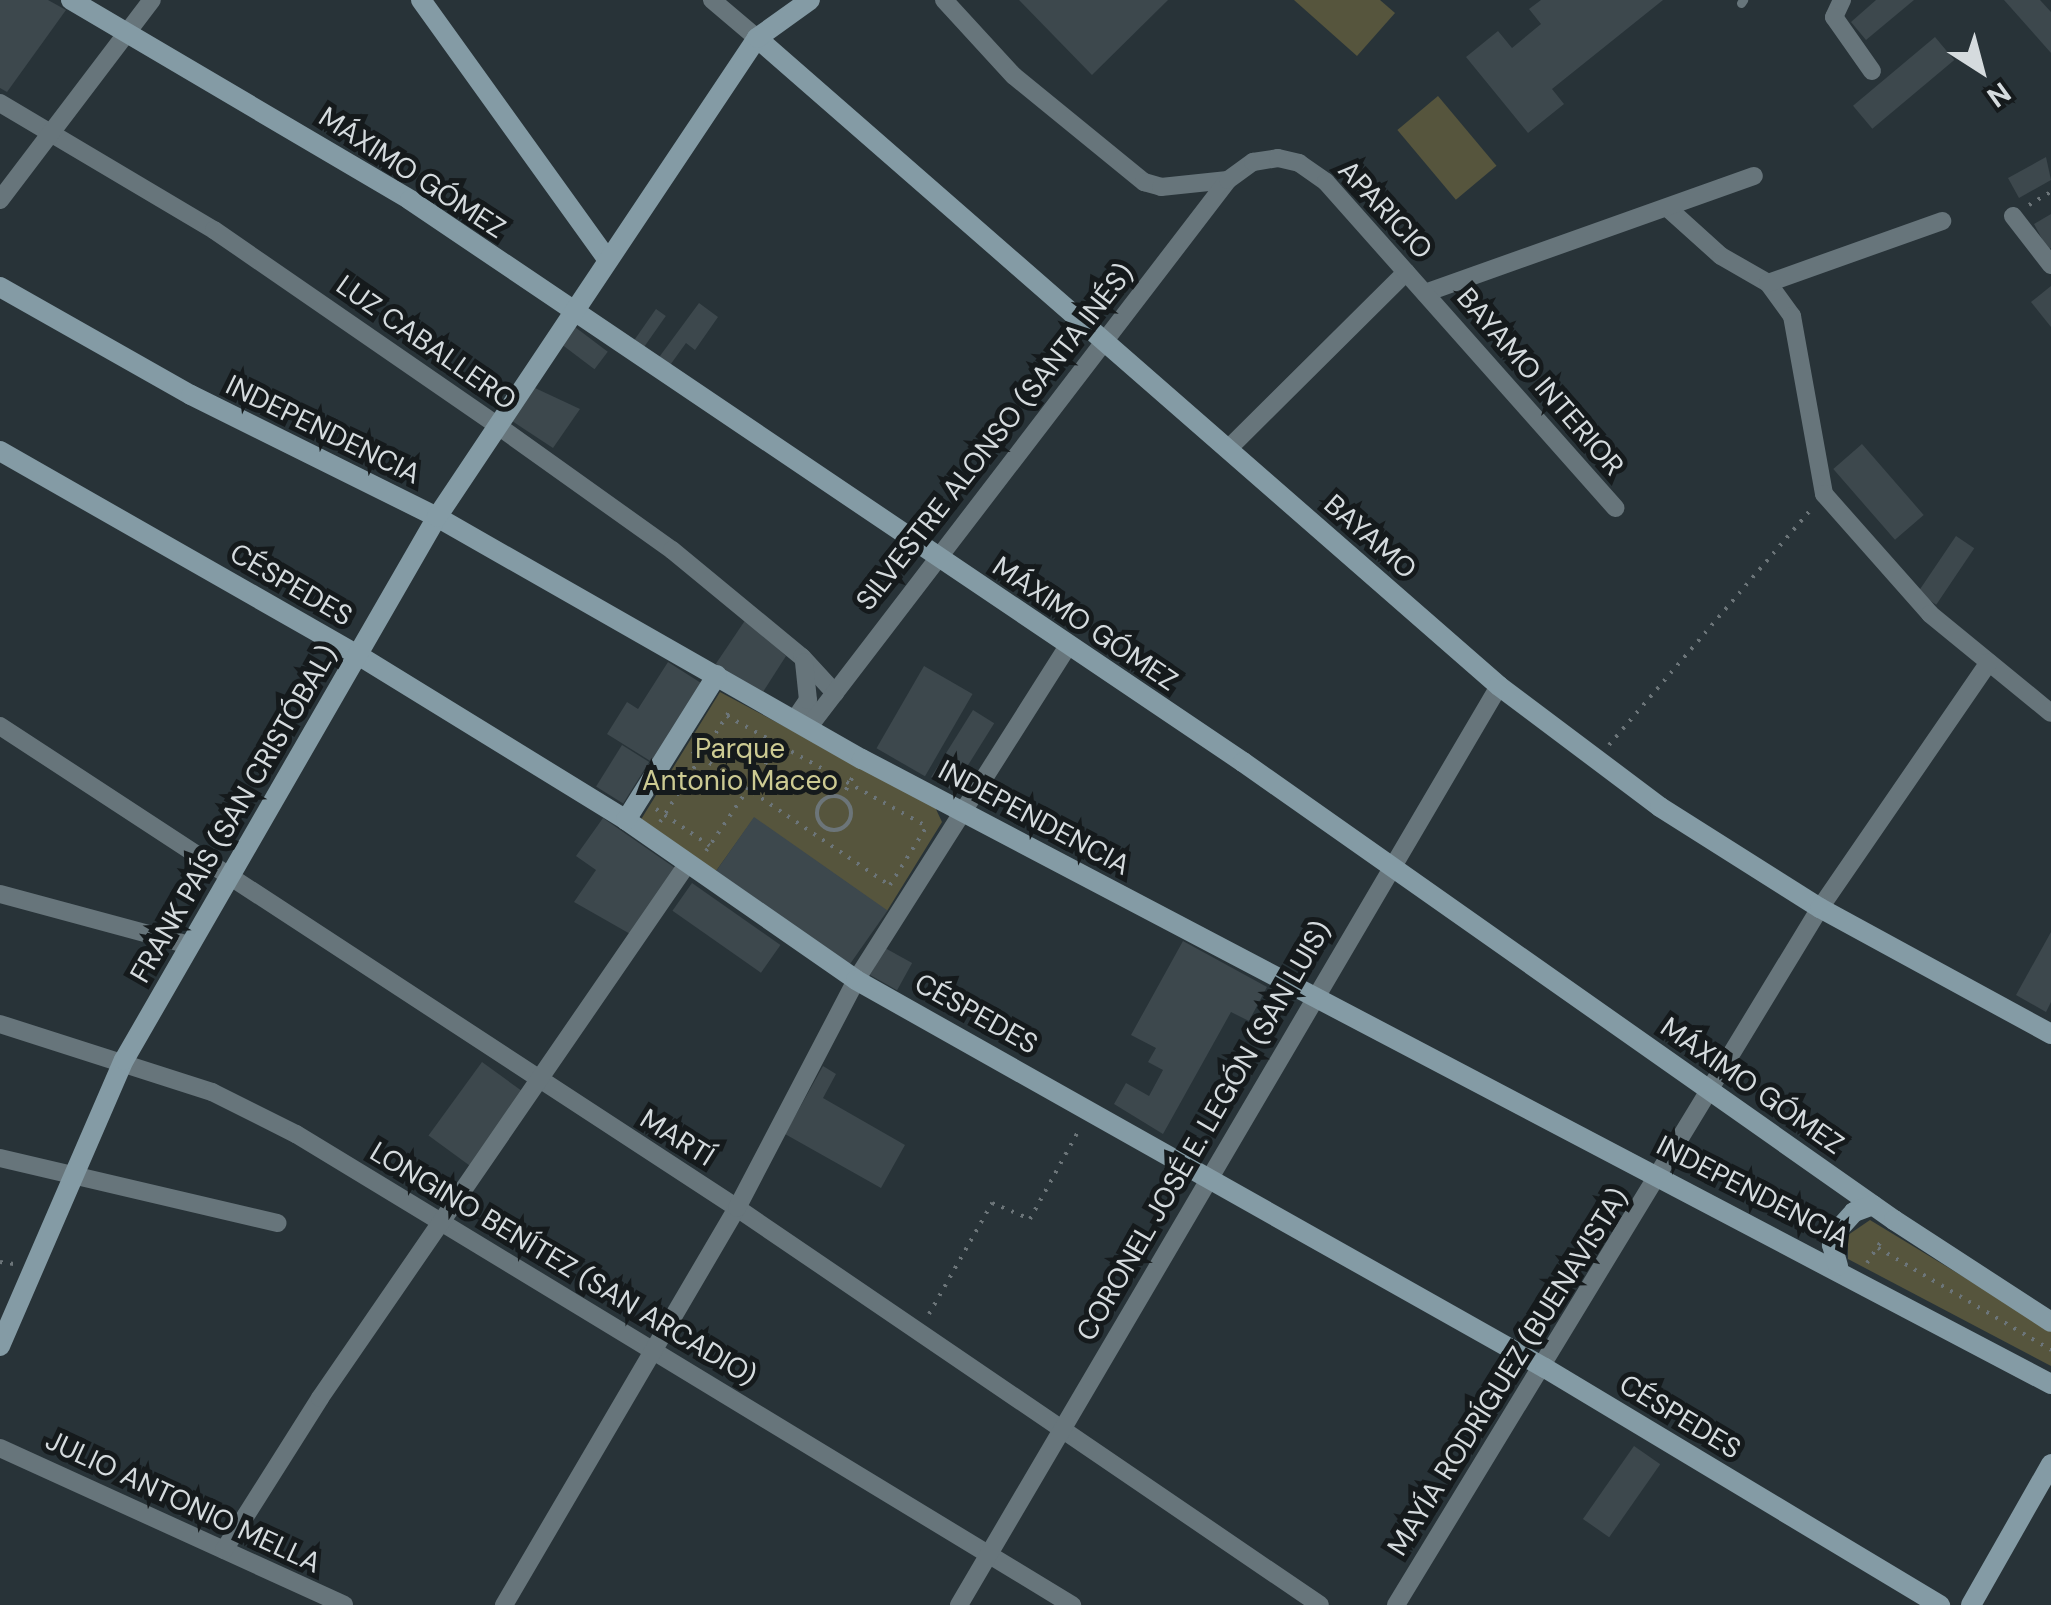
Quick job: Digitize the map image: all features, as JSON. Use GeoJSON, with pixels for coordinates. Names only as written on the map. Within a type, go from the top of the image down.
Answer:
{"type":"FeatureCollection","features":[{"type":"Feature","properties":{"kind":"street","name":"MÁXIMO GÓMEZ"},"geometry":{"type":"LineString","coordinates":[[71,0],[410,200],[1390,864],[1872,1205],[2051,1322]]}},
{"type":"Feature","properties":{"kind":"street"},"geometry":{"type":"LineString","coordinates":[[0,200],[152,0]]}},
{"type":"Feature","properties":{"kind":"street"},"geometry":{"type":"LineString","coordinates":[[421,0],[608,260]]}},
{"type":"Feature","properties":{"kind":"street","name":"BAYAMO"},"geometry":{"type":"LineString","coordinates":[[712,0],[1499,686],[1596,759],[1820,908],[2051,1034]]}},
{"type":"Feature","properties":{"kind":"street","name":"FRANK PAÍS (SAN CRISTÓBAL)"},"geometry":{"type":"LineString","coordinates":[[0,1346],[124,1060],[437,517],[757,38],[810,0]]}},
{"type":"Feature","properties":{"kind":"street","name":"APARICIO"},"geometry":{"type":"LineString","coordinates":[[944,0],[1014,76],[1144,182],[1160,188],[1228,180],[1253,162],[1278,158],[1299,163],[1326,182],[1424,293],[1671,210],[1754,176]]}},
{"type":"Feature","properties":{"kind":"street"},"geometry":{"type":"LineString","coordinates":[[1842,0],[1834,17],[1872,71]]}},
{"type":"Feature","properties":{"kind":"street","name":"LUZ CABALLERO"},"geometry":{"type":"LineString","coordinates":[[0,103],[214,230],[498,426],[672,550],[802,657],[834,693]]}},
{"type":"Feature","properties":{"kind":"street","name":"SILVESTRE ALONSO (SANTA INÉS)"},"geometry":{"type":"LineString","coordinates":[[802,724],[834,693],[1228,180]]}},
{"type":"Feature","properties":{"kind":"street"},"geometry":{"type":"LineString","coordinates":[[1671,210],[1721,256],[1768,283],[1792,316],[1824,494],[1930,614],[2051,712]]}},
{"type":"Feature","properties":{"kind":"street"},"geometry":{"type":"LineString","coordinates":[[2012,216],[2051,265]]}},
{"type":"Feature","properties":{"kind":"street"},"geometry":{"type":"LineString","coordinates":[[1768,283],[1942,221]]}},
{"type":"Feature","properties":{"kind":"street"},"geometry":{"type":"LineString","coordinates":[[1228,449],[1406,272]]}},
{"type":"Feature","properties":{"kind":"street","name":"INDEPENDENCIA"},"geometry":{"type":"LineString","coordinates":[[0,288],[191,395],[437,517],[961,811],[1838,1266],[2051,1384]]}},
{"type":"Feature","properties":{"kind":"street","name":"BAYAMO INTERIOR"},"geometry":{"type":"LineString","coordinates":[[1424,293],[1615,508]]}},
{"type":"Feature","properties":{"kind":"street","name":"CÉSPEDES"},"geometry":{"type":"LineString","coordinates":[[0,450],[358,655],[626,820],[856,980],[1210,1175],[1544,1368],[1940,1605]]}},
{"type":"Feature","properties":{"kind":"street"},"geometry":{"type":"LineString","coordinates":[[504,1605],[737,1208],[856,980],[1068,646]]}},
{"type":"Feature","properties":{"kind":"street"},"geometry":{"type":"LineString","coordinates":[[802,657],[810,681],[802,724]]}},
{"type":"Feature","properties":{"kind":"street","name":"MAYÍA RODRÍGUEZ (BUENAVISTA)"},"geometry":{"type":"LineString","coordinates":[[1396,1605],[1662,1176],[1820,908],[1988,662]]}},
{"type":"Feature","properties":{"kind":"street"},"geometry":{"type":"LineString","coordinates":[[626,820],[716,675]]}},
{"type":"Feature","properties":{"kind":"street"},"geometry":{"type":"LineString","coordinates":[[2030,692],[2051,684]]}},
{"type":"Feature","properties":{"kind":"street","name":"CORONEL JOSÉ E. LEGÓN (SAN LUIS)"},"geometry":{"type":"LineString","coordinates":[[959,1605],[1390,864],[1499,686]]}},
{"type":"Feature","properties":{"kind":"street","name":"MARTÍ"},"geometry":{"type":"LineString","coordinates":[[0,726],[538,1084],[737,1208],[1320,1605]]}},
{"type":"Feature","properties":{"kind":"street"},"geometry":{"type":"LineString","coordinates":[[224,1550],[320,1398],[446,1224],[538,1084],[692,865]]}},
{"type":"Feature","properties":{"kind":"street"},"geometry":{"type":"LineString","coordinates":[[0,894],[190,945]]}},
{"type":"Feature","properties":{"kind":"street","name":"LONGINO BENÍTEZ (SAN ARCADIO)"},"geometry":{"type":"LineString","coordinates":[[0,1024],[124,1060],[212,1092],[296,1134],[654,1355],[991,1551],[1072,1605]]}},
{"type":"Feature","properties":{"kind":"street"},"geometry":{"type":"LineString","coordinates":[[0,1158],[276,1223]]}},
{"type":"Feature","properties":{"kind":"street"},"geometry":{"type":"LineString","coordinates":[[1838,1266],[1832,1245],[1836,1232],[1854,1212],[1872,1205]]}},
{"type":"Feature","properties":{"kind":"street","name":"JULIO ANTONIO MELLA"},"geometry":{"type":"LineString","coordinates":[[0,1448],[224,1550],[311,1598],[344,1605]]}},
{"type":"Feature","properties":{"kind":"street"},"geometry":{"type":"LineString","coordinates":[[1971,1605],[2051,1464]]}},
{"type":"Feature","properties":{"kind":"path"},"geometry":{"type":"LineString","coordinates":[[2012,216],[2051,192]]}},
{"type":"Feature","properties":{"kind":"path"},"geometry":{"type":"LineString","coordinates":[[1596,759],[1824,494]]}},
{"type":"Feature","properties":{"kind":"path"},"geometry":{"type":"LineString","coordinates":[[651,836],[743,690]]}},
{"type":"Feature","properties":{"kind":"path"},"geometry":{"type":"LineString","coordinates":[[727,716],[946,837]]}},
{"type":"Feature","properties":{"kind":"path"},"geometry":{"type":"LineString","coordinates":[[692,865],[710,846],[778,744],[802,724]]}},
{"type":"Feature","properties":{"kind":"path"},"geometry":{"type":"LineString","coordinates":[[676,740],[908,898]]}},
{"type":"Feature","properties":{"kind":"path"},"geometry":{"type":"LineString","coordinates":[[640,798],[710,846]]}},
{"type":"Feature","properties":{"kind":"path"},"geometry":{"type":"LineString","coordinates":[[819,837],[825,828],[846,825],[850,814],[844,800],[820,804],[818,819],[825,828]]}},
{"type":"Feature","properties":{"kind":"path"},"geometry":{"type":"LineString","coordinates":[[890,885],[927,826]]}},
{"type":"Feature","properties":{"kind":"path"},"geometry":{"type":"LineString","coordinates":[[919,1331],[992,1203],[1030,1219],[1091,1108]]}},
{"type":"Feature","properties":{"kind":"path"},"geometry":{"type":"LineString","coordinates":[[1857,1278],[1894,1220]]}},
{"type":"Feature","properties":{"kind":"path"},"geometry":{"type":"LineString","coordinates":[[1878,1248],[2051,1350]]}},
{"type":"Feature","properties":{"kind":"green space"},"geometry":{"type":"Polygon","coordinates":[[[1294,0],[1380,0],[1395,13],[1357,56],[1294,0]]]}},
{"type":"Feature","properties":{"kind":"green space"},"geometry":{"type":"Polygon","coordinates":[[[1438,96],[1496,166],[1456,200],[1397,130],[1438,96]]]}},
{"type":"Feature","properties":{"kind":"green space","name":"Parque Antonio Maceo"},"geometry":{"type":"Polygon","coordinates":[[[720,692],[935,807],[942,822],[887,911],[754,818],[716,871],[640,821],[720,692]]]}},
{"type":"Feature","properties":{"kind":"green space"},"geometry":{"type":"Polygon","coordinates":[[[1870,1220],[2051,1330],[2051,1366],[1848,1259],[1848,1235],[1870,1220]]]}},
{"type":"Feature","properties":{"kind":"building"},"geometry":{"type":"Polygon","coordinates":[[[0,0],[48,0],[66,10],[7,92],[0,88],[0,0]]]}},
{"type":"Feature","properties":{"kind":"building"},"geometry":{"type":"Polygon","coordinates":[[[1019,0],[1168,0],[1092,75],[1019,0]]]}},
{"type":"Feature","properties":{"kind":"building"},"geometry":{"type":"Polygon","coordinates":[[[1541,0],[1663,0],[1552,89],[1564,104],[1528,133],[1466,57],[1498,31],[1512,48],[1541,24],[1529,9],[1541,0]]]}},
{"type":"Feature","properties":{"kind":"building"},"geometry":{"type":"Polygon","coordinates":[[[1876,0],[1914,0],[1866,40],[1851,22],[1876,0]]]}},
{"type":"Feature","properties":{"kind":"building"},"geometry":{"type":"Polygon","coordinates":[[[2004,0],[2040,0],[2051,12],[2051,53],[2004,0]]]}},
{"type":"Feature","properties":{"kind":"building"},"geometry":{"type":"Polygon","coordinates":[[[1935,37],[1954,60],[1872,129],[1853,106],[1935,37]]]}},
{"type":"Feature","properties":{"kind":"building"},"geometry":{"type":"Polygon","coordinates":[[[2046,157],[2051,180],[2019,198],[2008,178],[2046,157]]]}},
{"type":"Feature","properties":{"kind":"building"},"geometry":{"type":"Polygon","coordinates":[[[2051,214],[2051,248],[2048,250],[2034,224],[2051,214]]]}},
{"type":"Feature","properties":{"kind":"building"},"geometry":{"type":"Polygon","coordinates":[[[2051,286],[2051,327],[2031,302],[2051,286]]]}},
{"type":"Feature","properties":{"kind":"building"},"geometry":{"type":"Polygon","coordinates":[[[699,303],[718,317],[695,350],[686,343],[668,368],[657,360],[699,303]]]}},
{"type":"Feature","properties":{"kind":"building"},"geometry":{"type":"Polygon","coordinates":[[[656,309],[666,316],[642,350],[632,343],[656,309]]]}},
{"type":"Feature","properties":{"kind":"building"},"geometry":{"type":"Polygon","coordinates":[[[575,327],[608,352],[595,369],[562,345],[575,327]]]}},
{"type":"Feature","properties":{"kind":"building"},"geometry":{"type":"Polygon","coordinates":[[[535,388],[580,409],[553,448],[512,421],[535,388]]]}},
{"type":"Feature","properties":{"kind":"building"},"geometry":{"type":"Polygon","coordinates":[[[1862,444],[1924,515],[1895,540],[1833,469],[1862,444]]]}},
{"type":"Feature","properties":{"kind":"building"},"geometry":{"type":"Polygon","coordinates":[[[1956,536],[1974,548],[1936,605],[1918,592],[1956,536]]]}},
{"type":"Feature","properties":{"kind":"building"},"geometry":{"type":"Polygon","coordinates":[[[746,619],[786,656],[761,695],[713,668],[746,619]]]}},
{"type":"Feature","properties":{"kind":"building"},"geometry":{"type":"Polygon","coordinates":[[[668,662],[701,683],[652,762],[607,734],[627,702],[638,709],[668,662]]]}},
{"type":"Feature","properties":{"kind":"building"},"geometry":{"type":"Polygon","coordinates":[[[924,666],[972,694],[925,776],[876,748],[924,666]]]}},
{"type":"Feature","properties":{"kind":"building"},"geometry":{"type":"Polygon","coordinates":[[[973,710],[994,723],[952,790],[931,777],[973,710]]]}},
{"type":"Feature","properties":{"kind":"building"},"geometry":{"type":"Polygon","coordinates":[[[622,745],[649,762],[623,804],[596,787],[622,745]]]}},
{"type":"Feature","properties":{"kind":"building"},"geometry":{"type":"Polygon","coordinates":[[[754,817],[888,910],[850,965],[716,871],[754,817]]]}},
{"type":"Feature","properties":{"kind":"building"},"geometry":{"type":"Polygon","coordinates":[[[603,818],[678,870],[632,935],[574,902],[596,870],[576,856],[603,818]]]}},
{"type":"Feature","properties":{"kind":"building"},"geometry":{"type":"Polygon","coordinates":[[[692,883],[780,945],[761,973],[672,911],[692,883]]]}},
{"type":"Feature","properties":{"kind":"building"},"geometry":{"type":"Polygon","coordinates":[[[2051,932],[2051,1002],[2046,1012],[2016,995],[2051,932]]]}},
{"type":"Feature","properties":{"kind":"building"},"geometry":{"type":"Polygon","coordinates":[[[1183,941],[1267,987],[1249,1021],[1231,1012],[1163,1134],[1114,1104],[1126,1083],[1149,1096],[1163,1070],[1148,1062],[1156,1048],[1131,1035],[1183,941]]]}},
{"type":"Feature","properties":{"kind":"building"},"geometry":{"type":"Polygon","coordinates":[[[885,948],[912,963],[897,990],[870,975],[885,948]]]}},
{"type":"Feature","properties":{"kind":"building"},"geometry":{"type":"Polygon","coordinates":[[[482,1062],[524,1093],[471,1166],[429,1136],[482,1062]]]}},
{"type":"Feature","properties":{"kind":"building"},"geometry":{"type":"Polygon","coordinates":[[[823,1066],[836,1074],[823,1098],[905,1145],[881,1188],[785,1134],[823,1066]]]}},
{"type":"Feature","properties":{"kind":"building"},"geometry":{"type":"Polygon","coordinates":[[[1634,1446],[1660,1464],[1609,1537],[1583,1519],[1634,1446]]]}}]}
